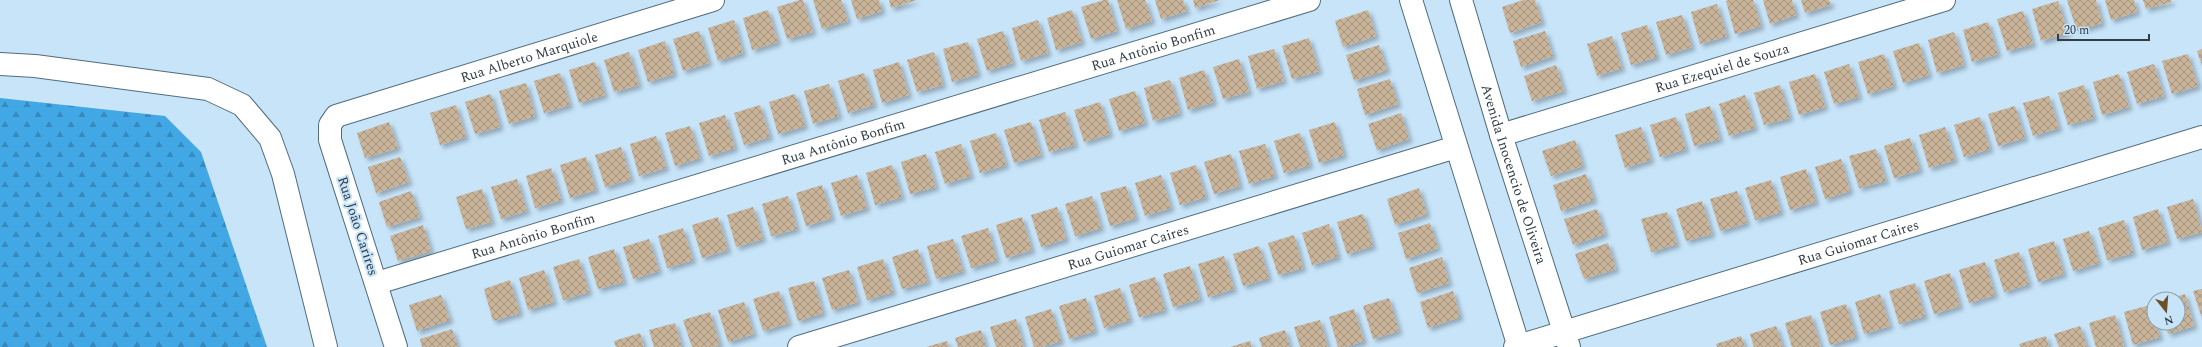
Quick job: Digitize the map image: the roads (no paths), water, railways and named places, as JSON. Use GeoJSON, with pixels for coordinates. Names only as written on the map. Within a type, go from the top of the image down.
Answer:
{"type":"FeatureCollection","features":[{"type":"Feature","properties":{"kind":"street","name":"Rua Alberto Marquiole"},"geometry":{"type":"LineString","coordinates":[[345,112],[713,0]]}},
{"type":"Feature","properties":{"kind":"street","name":"Rua Antônio Bonfim"},"geometry":{"type":"LineString","coordinates":[[377,283],[1309,0]]}},
{"type":"Feature","properties":{"kind":"street"},"geometry":{"type":"LineString","coordinates":[[1411,0],[1518,347]]}},
{"type":"Feature","properties":{"kind":"street","name":"Avenida Inocencio de Oliveira"},"geometry":{"type":"LineString","coordinates":[[1461,0],[1500,136],[1567,340]]}},
{"type":"Feature","properties":{"kind":"street","name":"Rua Ezequiel de Souza"},"geometry":{"type":"LineString","coordinates":[[1500,136],[1944,0]]}},
{"type":"Feature","properties":{"kind":"street"},"geometry":{"type":"LineString","coordinates":[[0,64],[35,66],[208,89],[242,105],[270,138],[283,174],[326,347]]}},
{"type":"Feature","properties":{"kind":"street","name":"Rua João Carires"},"geometry":{"type":"LineString","coordinates":[[345,112],[336,116],[330,125],[330,140],[377,283],[396,347]]}},
{"type":"Feature","properties":{"kind":"street","name":"Rua Guiomar Caires"},"geometry":{"type":"LineString","coordinates":[[1518,347],[1567,340],[2202,137]]}},
{"type":"Feature","properties":{"kind":"street","name":"Rua Guiomar Caires"},"geometry":{"type":"LineString","coordinates":[[799,347],[1456,147]]}}]}
